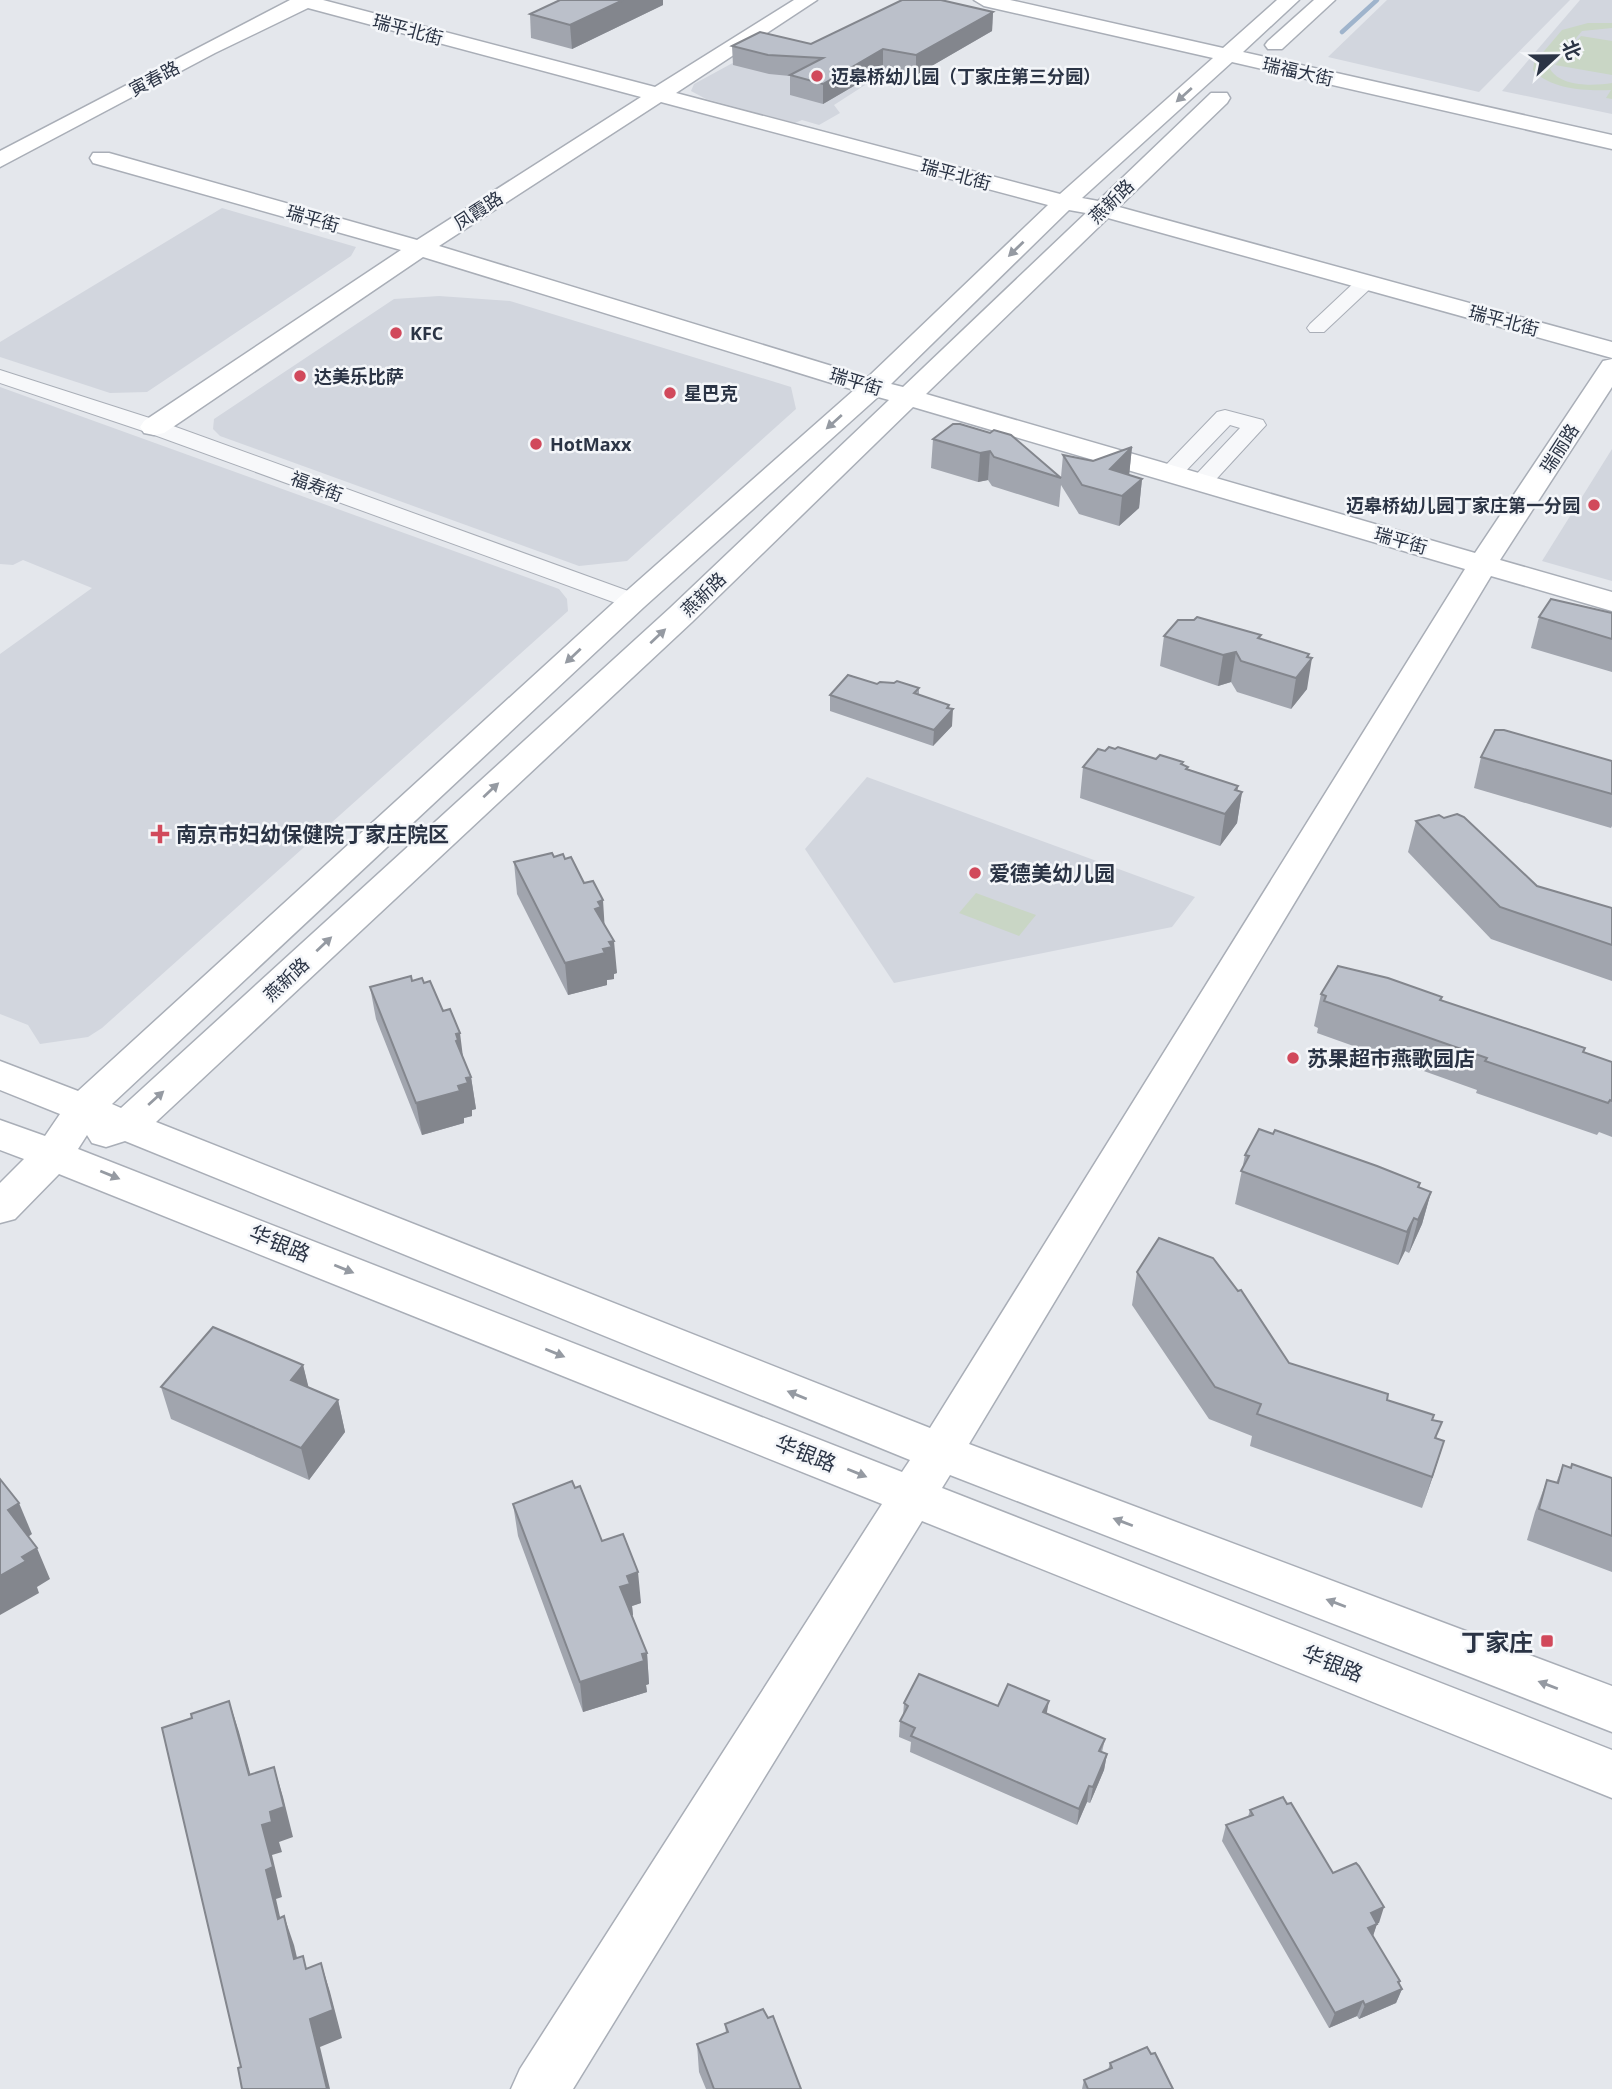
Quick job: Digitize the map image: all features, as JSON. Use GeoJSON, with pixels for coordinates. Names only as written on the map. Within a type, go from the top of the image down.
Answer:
{"type":"FeatureCollection","features":[{"type":"Feature","properties":{"kind":"street","name":"瑞平北街"},"geometry":{"type":"LineString","coordinates":[[302,0],[1064,202],[1102,209],[1612,350]]}},
{"type":"Feature","properties":{"kind":"street","name":"寅春路"},"geometry":{"type":"LineString","coordinates":[[0,143],[302,0]]}},
{"type":"Feature","properties":{"kind":"street","name":"寅春路"},"geometry":{"type":"LineString","coordinates":[[0,160],[302,0]]}},
{"type":"Feature","properties":{"kind":"street","name":"凤霞路"},"geometry":{"type":"LineString","coordinates":[[155,428],[419,248],[807,0]]}},
{"type":"Feature","properties":{"kind":"street","name":"瑞福大街"},"geometry":{"type":"LineString","coordinates":[[984,0],[1612,132]]}},
{"type":"Feature","properties":{"kind":"street","name":"瑞福大街"},"geometry":{"type":"LineString","coordinates":[[1027,0],[1612,142]]}},
{"type":"Feature","properties":{"kind":"street","name":"燕新路"},"geometry":{"type":"LineString","coordinates":[[55,1153],[127,1125],[681,615],[1102,209],[1248,54],[1289,0]]}},
{"type":"Feature","properties":{"kind":"street","name":"燕新路"},"geometry":{"type":"LineString","coordinates":[[0,1208],[55,1153],[85,1107],[633,601],[873,387],[1064,202],[1248,54],[1325,0]]}},
{"type":"Feature","properties":{"kind":"street","name":"瑞平街"},"geometry":{"type":"LineString","coordinates":[[102,158],[419,248],[873,387],[1612,602]]}},
{"type":"Feature","properties":{"kind":"street"},"geometry":{"type":"LineString","coordinates":[[1317,328],[1366,282]]}},
{"type":"Feature","properties":{"kind":"street","name":"瑞丽路"},"geometry":{"type":"LineString","coordinates":[[540,2089],[913,1496],[1483,564],[1612,367]]}},
{"type":"Feature","properties":{"kind":"street","name":"福寿街"},"geometry":{"type":"LineString","coordinates":[[0,376],[155,428],[633,601]]}},
{"type":"Feature","properties":{"kind":"street"},"geometry":{"type":"LineString","coordinates":[[1171,473],[1225,417],[1255,425],[1201,482]]}},
{"type":"Feature","properties":{"kind":"street"},"geometry":{"type":"LineString","coordinates":[[0,1074],[940,1452],[1612,1709]]}},
{"type":"Feature","properties":{"kind":"street","name":"华银路"},"geometry":{"type":"LineString","coordinates":[[0,1134],[55,1153],[1612,1774]]}},
{"type":"Feature","properties":{"kind":"shaded area"},"geometry":{"type":"Polygon","coordinates":[[[1387,0],[1570,0],[1479,92],[1328,57],[1387,0]]]}},
{"type":"Feature","properties":{"kind":"shaded area"},"geometry":{"type":"Polygon","coordinates":[[[1580,0],[1612,0],[1612,114],[1502,91],[1580,0]]]}},
{"type":"Feature","properties":{"kind":"shaded area"},"geometry":{"type":"Polygon","coordinates":[[[762,47],[879,76],[834,105],[840,113],[819,125],[802,120],[795,123],[706,99],[691,91],[694,84],[762,47]]]}},
{"type":"Feature","properties":{"kind":"shaded area"},"geometry":{"type":"Polygon","coordinates":[[[222,208],[356,247],[351,256],[147,392],[110,393],[0,357],[0,342],[222,208]]]}},
{"type":"Feature","properties":{"kind":"shaded area"},"geometry":{"type":"Polygon","coordinates":[[[439,296],[510,301],[791,387],[796,409],[627,561],[579,566],[220,436],[213,429],[214,419],[394,299],[439,296]]]}},
{"type":"Feature","properties":{"kind":"shaded area","name":"南京市妇幼保健院丁家庄院区"},"geometry":{"type":"Polygon","coordinates":[[[0,387],[559,589],[567,599],[568,611],[102,1028],[88,1037],[40,1044],[28,1025],[0,1014],[0,654],[92,588],[23,560],[13,565],[0,564],[0,387]]]}},
{"type":"Feature","properties":{"kind":"shaded area","name":"迈皋桥幼儿园丁家庄第一分园"},"geometry":{"type":"Polygon","coordinates":[[[1612,449],[1612,581],[1542,561],[1612,449]]]}},
{"type":"Feature","properties":{"kind":"shaded area","name":"爱德美幼儿园"},"geometry":{"type":"Polygon","coordinates":[[[867,777],[1195,897],[1172,927],[894,983],[805,849],[867,777]]]}},
{"type":"Feature","properties":{"kind":"green space"},"geometry":{"type":"Polygon","coordinates":[[[1588,23],[1612,23],[1612,28],[1582,31],[1550,69],[1555,75],[1569,82],[1587,85],[1612,83],[1612,99],[1606,98],[1611,90],[1559,85],[1549,82],[1533,70],[1534,63],[1562,30],[1588,23]]]}},
{"type":"Feature","properties":{"kind":"green space"},"geometry":{"type":"Polygon","coordinates":[[[1581,36],[1612,41],[1612,75],[1555,65],[1581,36]]]}},
{"type":"Feature","properties":{"kind":"green space"},"geometry":{"type":"Polygon","coordinates":[[[976,893],[1036,915],[1019,936],[959,913],[976,893]]]}},
{"type":"Feature","properties":{"kind":"building"},"geometry":{"type":"Polygon","coordinates":[[[560,0],[623,0],[570,25],[530,14],[560,0]]]}},
{"type":"Feature","properties":{"kind":"building"},"geometry":{"type":"Polygon","coordinates":[[[902,0],[941,0],[993,12],[916,55],[883,49],[823,84],[790,75],[823,58],[768,55],[732,46],[760,32],[811,44],[902,0]]]}},
{"type":"Feature","properties":{"kind":"building"},"geometry":{"type":"Polygon","coordinates":[[[953,424],[1011,435],[1061,478],[994,457],[990,451],[980,453],[933,439],[953,424]]]}},
{"type":"Feature","properties":{"kind":"building"},"geometry":{"type":"Polygon","coordinates":[[[1132,447],[1110,469],[1142,479],[1122,496],[1082,485],[1063,455],[1093,461],[1132,447]]]}},
{"type":"Feature","properties":{"kind":"building"},"geometry":{"type":"Polygon","coordinates":[[[1551,599],[1612,613],[1612,639],[1539,617],[1551,599]]]}},
{"type":"Feature","properties":{"kind":"building"},"geometry":{"type":"Polygon","coordinates":[[[1197,617],[1261,635],[1258,638],[1309,654],[1307,657],[1312,658],[1296,678],[1241,661],[1236,652],[1223,655],[1164,636],[1178,620],[1194,620],[1197,617]]]}},
{"type":"Feature","properties":{"kind":"building"},"geometry":{"type":"Polygon","coordinates":[[[848,675],[877,684],[897,681],[919,688],[914,693],[949,705],[947,708],[953,709],[934,730],[830,695],[848,675]]]}},
{"type":"Feature","properties":{"kind":"building"},"geometry":{"type":"Polygon","coordinates":[[[1495,730],[1504,730],[1612,761],[1612,794],[1481,757],[1495,730]]]}},
{"type":"Feature","properties":{"kind":"building"},"geometry":{"type":"Polygon","coordinates":[[[1109,747],[1118,747],[1156,759],[1160,755],[1183,762],[1181,764],[1188,767],[1186,769],[1238,786],[1235,790],[1242,792],[1225,814],[1083,767],[1098,749],[1105,751],[1109,747]]]}},
{"type":"Feature","properties":{"kind":"building"},"geometry":{"type":"Polygon","coordinates":[[[1457,814],[1464,817],[1537,886],[1612,908],[1612,945],[1500,907],[1416,821],[1457,814]]]}},
{"type":"Feature","properties":{"kind":"building"},"geometry":{"type":"Polygon","coordinates":[[[552,853],[554,857],[563,854],[565,859],[571,857],[584,883],[593,881],[603,900],[598,902],[601,907],[595,909],[614,941],[609,942],[612,947],[603,949],[605,953],[565,963],[514,862],[552,853]]]}},
{"type":"Feature","properties":{"kind":"building"},"geometry":{"type":"Polygon","coordinates":[[[1338,966],[1388,978],[1442,997],[1440,1000],[1585,1048],[1583,1052],[1612,1062],[1612,1101],[1608,1103],[1485,1061],[1487,1058],[1324,1001],[1326,996],[1321,994],[1338,966]]]}},
{"type":"Feature","properties":{"kind":"building"},"geometry":{"type":"Polygon","coordinates":[[[411,976],[412,981],[422,978],[424,983],[430,981],[443,1011],[450,1009],[460,1033],[456,1034],[456,1041],[471,1077],[466,1078],[468,1083],[458,1086],[460,1091],[416,1103],[370,987],[411,976]]]}},
{"type":"Feature","properties":{"kind":"building"},"geometry":{"type":"Polygon","coordinates":[[[1259,1129],[1273,1134],[1275,1130],[1420,1183],[1418,1187],[1431,1192],[1418,1220],[1414,1218],[1407,1232],[1241,1171],[1249,1156],[1245,1155],[1259,1129]]]}},
{"type":"Feature","properties":{"kind":"building"},"geometry":{"type":"Polygon","coordinates":[[[1159,1238],[1213,1258],[1238,1291],[1241,1290],[1289,1363],[1388,1394],[1387,1400],[1434,1415],[1432,1420],[1442,1422],[1435,1438],[1444,1441],[1432,1477],[1257,1414],[1261,1404],[1215,1387],[1137,1272],[1159,1238]]]}},
{"type":"Feature","properties":{"kind":"building"},"geometry":{"type":"Polygon","coordinates":[[[213,1327],[303,1365],[291,1380],[338,1400],[301,1448],[161,1387],[213,1327]]]}},
{"type":"Feature","properties":{"kind":"building"},"geometry":{"type":"Polygon","coordinates":[[[1572,1464],[1612,1478],[1612,1536],[1539,1509],[1547,1480],[1558,1483],[1563,1465],[1571,1468],[1572,1464]]]}},
{"type":"Feature","properties":{"kind":"building"},"geometry":{"type":"Polygon","coordinates":[[[0,1479],[19,1503],[8,1510],[37,1548],[22,1557],[26,1561],[0,1576],[0,1479]]]}},
{"type":"Feature","properties":{"kind":"building"},"geometry":{"type":"Polygon","coordinates":[[[572,1481],[575,1488],[580,1486],[602,1541],[623,1534],[638,1572],[627,1576],[630,1584],[620,1587],[647,1653],[642,1654],[644,1661],[580,1682],[513,1504],[572,1481]]]}},
{"type":"Feature","properties":{"kind":"building"},"geometry":{"type":"Polygon","coordinates":[[[919,1674],[998,1706],[1008,1684],[1049,1701],[1043,1712],[1105,1739],[1099,1751],[1107,1754],[1093,1787],[1089,1786],[1079,1809],[911,1736],[915,1728],[900,1721],[908,1706],[904,1703],[919,1674]]]}},
{"type":"Feature","properties":{"kind":"building"},"geometry":{"type":"Polygon","coordinates":[[[229,1701],[249,1775],[274,1767],[284,1807],[270,1812],[272,1822],[262,1825],[273,1867],[266,1870],[278,1919],[284,1916],[294,1959],[303,1956],[306,1969],[321,1963],[333,2010],[310,2019],[327,2089],[242,2089],[238,2068],[241,2067],[162,1728],[192,1718],[191,1714],[229,1701]]]}},
{"type":"Feature","properties":{"kind":"building"},"geometry":{"type":"Polygon","coordinates":[[[1283,1797],[1287,1804],[1291,1803],[1333,1873],[1356,1863],[1359,1866],[1384,1907],[1371,1913],[1377,1924],[1368,1928],[1400,1981],[1398,1982],[1402,1989],[1365,2005],[1363,2001],[1335,2013],[1226,1825],[1253,1815],[1250,1810],[1283,1797]]]}},
{"type":"Feature","properties":{"kind":"building"},"geometry":{"type":"Polygon","coordinates":[[[763,2009],[768,2018],[773,2016],[801,2089],[714,2089],[697,2044],[728,2032],[725,2024],[763,2009]]]}},
{"type":"Feature","properties":{"kind":"building"},"geometry":{"type":"Polygon","coordinates":[[[1147,2047],[1151,2054],[1155,2053],[1173,2089],[1088,2089],[1084,2080],[1112,2068],[1110,2063],[1147,2047]]]}},
{"type":"Feature","properties":{"kind":"waterway"},"geometry":{"type":"LineString","coordinates":[[1342,32],[1377,0]]}},
{"type":"Feature","properties":{"kind":"place","name":"迈皋桥幼儿园（丁家庄第三分园）"},"geometry":{"type":"Point","coordinates":[817,76]}},
{"type":"Feature","properties":{"kind":"place","name":"KFC"},"geometry":{"type":"Point","coordinates":[396,333]}},
{"type":"Feature","properties":{"kind":"place","name":"达美乐比萨"},"geometry":{"type":"Point","coordinates":[300,376]}},
{"type":"Feature","properties":{"kind":"place","name":"星巴克"},"geometry":{"type":"Point","coordinates":[670,393]}},
{"type":"Feature","properties":{"kind":"place","name":"HotMaxx"},"geometry":{"type":"Point","coordinates":[536,444]}},
{"type":"Feature","properties":{"kind":"place","name":"迈皋桥幼儿园丁家庄第一分园"},"geometry":{"type":"Point","coordinates":[1594,505]}},
{"type":"Feature","properties":{"kind":"place","name":"南京市妇幼保健院丁家庄院区"},"geometry":{"type":"Point","coordinates":[160,834]}},
{"type":"Feature","properties":{"kind":"place","name":"爱德美幼儿园"},"geometry":{"type":"Point","coordinates":[975,873]}},
{"type":"Feature","properties":{"kind":"place","name":"苏果超市燕歌园店"},"geometry":{"type":"Point","coordinates":[1293,1058]}},
{"type":"Feature","properties":{"kind":"place","name":"丁家庄"},"geometry":{"type":"Point","coordinates":[1547,1641]}}]}
